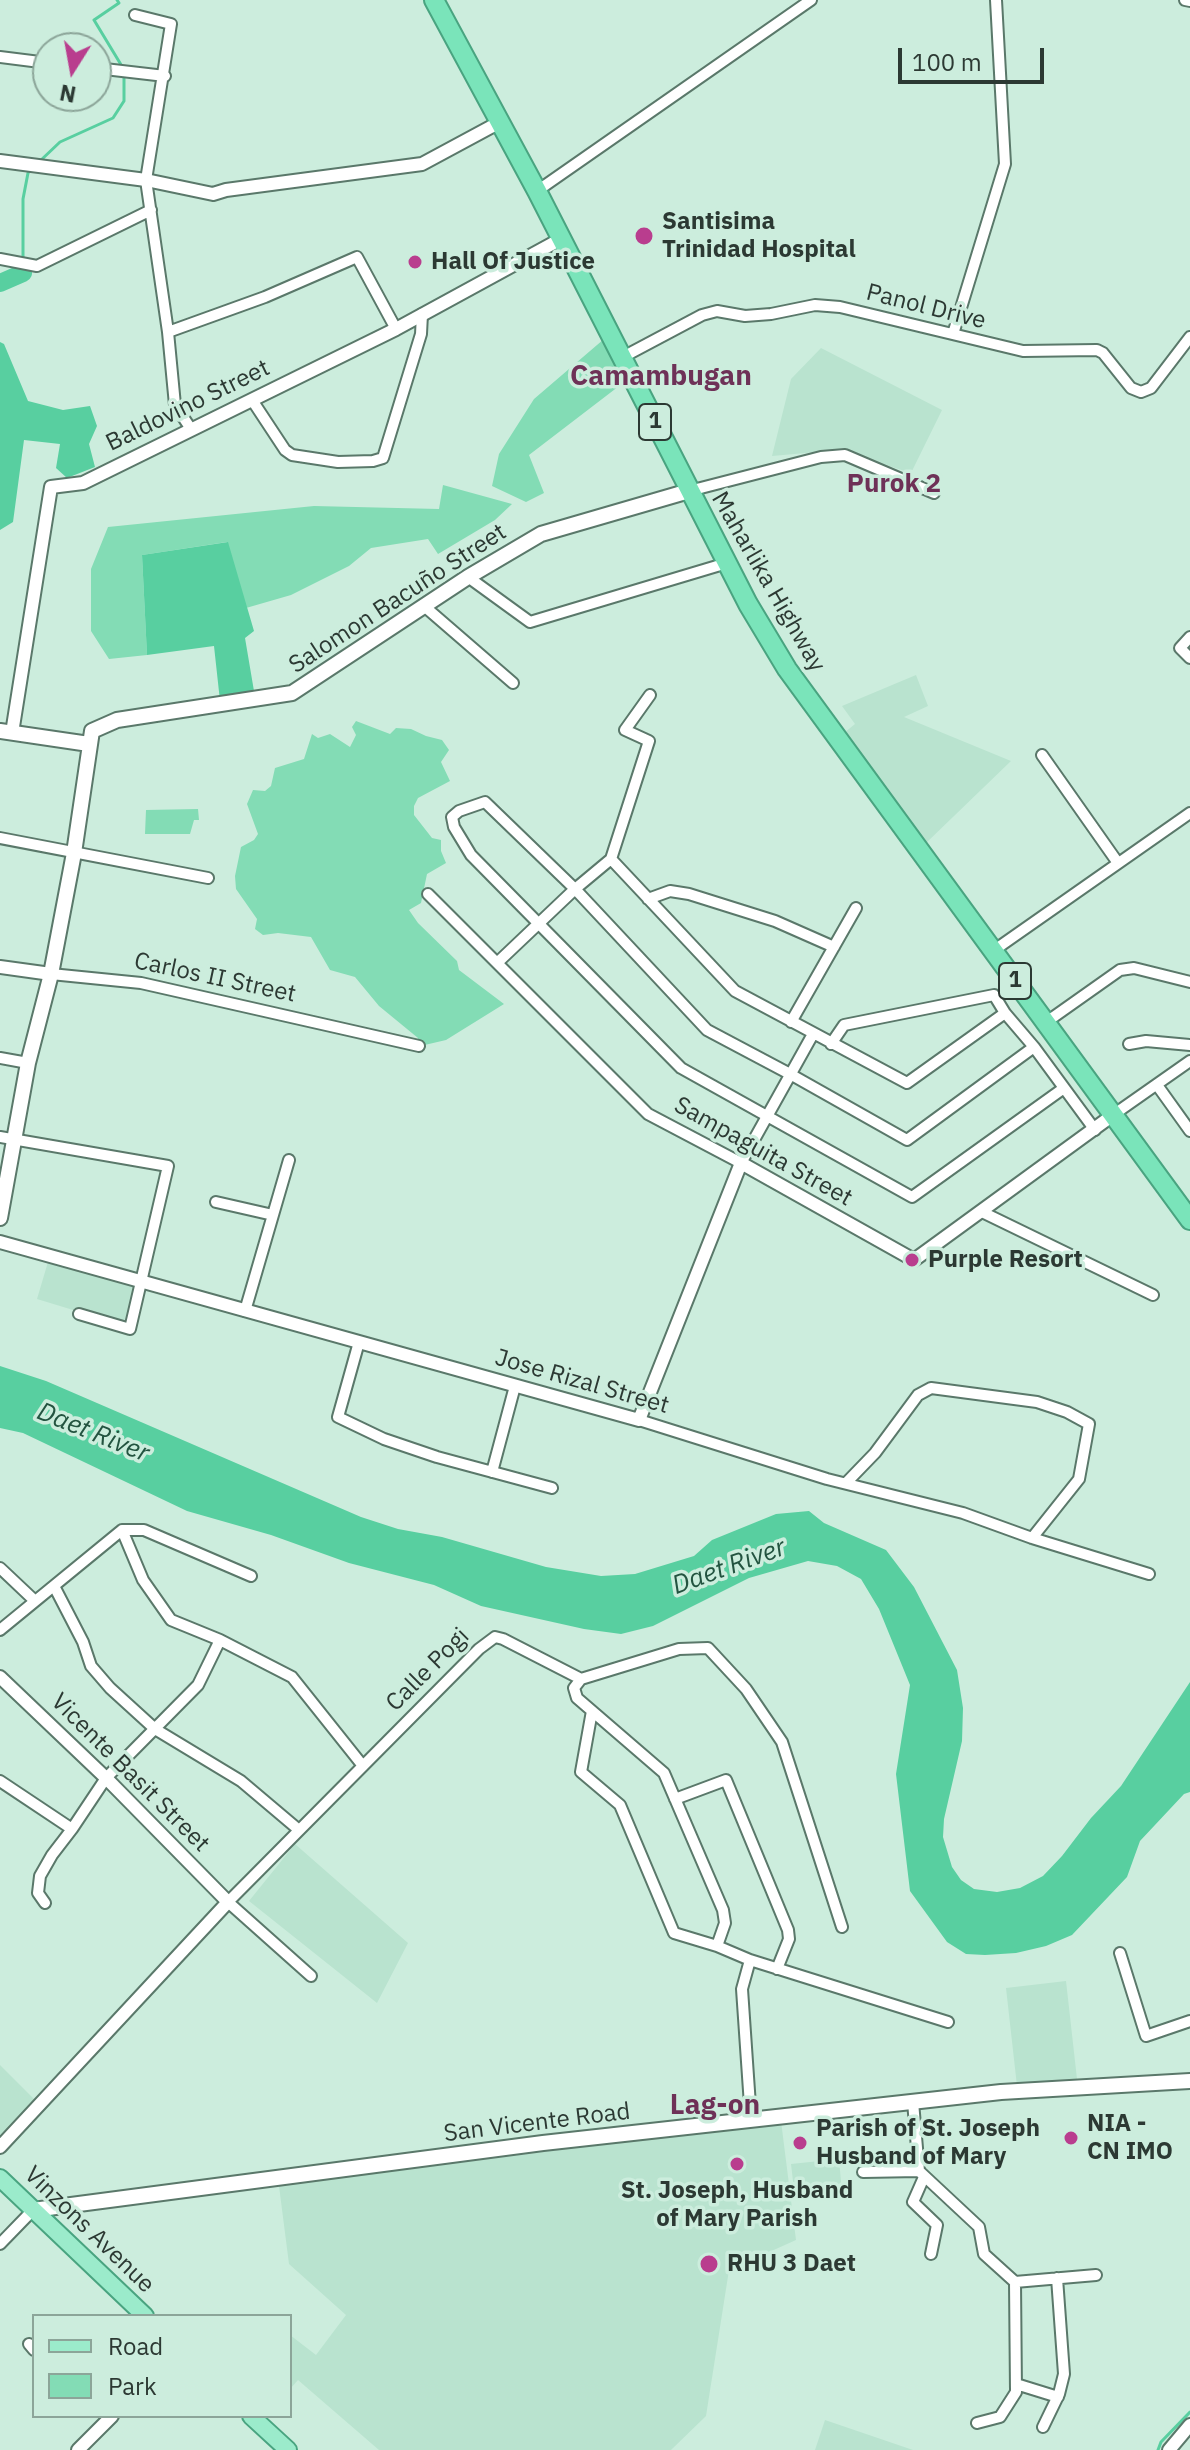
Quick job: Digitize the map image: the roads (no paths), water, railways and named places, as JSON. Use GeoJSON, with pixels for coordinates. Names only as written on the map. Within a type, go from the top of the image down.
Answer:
{"type":"FeatureCollection","features":[{"type":"Feature","properties":{"kind":"highway","name":"Maharlika Highway"},"geometry":{"type":"LineString","coordinates":[[434,0],[537,191],[689,491],[787,669],[1190,1220]]}},
{"type":"Feature","properties":{"kind":"main road","name":"Salomon Bacuño Street"},"geometry":{"type":"LineString","coordinates":[[89,744],[92,731],[117,720],[292,693],[468,577],[541,534],[689,491]]}},
{"type":"Feature","properties":{"kind":"main road"},"geometry":{"type":"LineString","coordinates":[[0,1218],[7,1139],[51,974],[74,853],[89,744],[6,732]]}},
{"type":"Feature","properties":{"kind":"main road","name":"San Vicente Road"},"geometry":{"type":"LineString","coordinates":[[33,2210],[543,2143],[1001,2092],[1190,2081]]}},
{"type":"Feature","properties":{"kind":"main road","name":"Vinzons Avenue"},"geometry":{"type":"LineString","coordinates":[[0,2178],[143,2314]]}},
{"type":"Feature","properties":{"kind":"main road"},"geometry":{"type":"LineString","coordinates":[[253,2418],[288,2450]]}},
{"type":"Feature","properties":{"kind":"street"},"geometry":{"type":"LineString","coordinates":[[537,191],[811,0]]}},
{"type":"Feature","properties":{"kind":"street"},"geometry":{"type":"LineString","coordinates":[[953,334],[1005,164],[996,0]]}},
{"type":"Feature","properties":{"kind":"street"},"geometry":{"type":"LineString","coordinates":[[135,15],[171,24],[146,180],[175,405],[191,429]]}},
{"type":"Feature","properties":{"kind":"street"},"geometry":{"type":"LineString","coordinates":[[0,57],[32,61]]}},
{"type":"Feature","properties":{"kind":"street"},"geometry":{"type":"LineString","coordinates":[[112,70],[165,76]]}},
{"type":"Feature","properties":{"kind":"street"},"geometry":{"type":"LineString","coordinates":[[0,161],[146,180],[213,194],[422,164],[500,122]]}},
{"type":"Feature","properties":{"kind":"street"},"geometry":{"type":"LineString","coordinates":[[4,260],[37,266],[151,210]]}},
{"type":"Feature","properties":{"kind":"street","name":"Baldovino Street"},"geometry":{"type":"LineString","coordinates":[[6,732],[51,487],[83,483],[396,329],[561,239]]}},
{"type":"Feature","properties":{"kind":"street"},"geometry":{"type":"LineString","coordinates":[[168,332],[265,297],[357,257],[396,329]]}},
{"type":"Feature","properties":{"kind":"street","name":"Panol Drive"},"geometry":{"type":"LineString","coordinates":[[621,358],[702,315],[717,311],[745,316],[771,314],[815,305],[840,307],[1023,351],[1097,350],[1103,353],[1131,388],[1141,392],[1151,388],[1190,337]]}},
{"type":"Feature","properties":{"kind":"street"},"geometry":{"type":"LineString","coordinates":[[252,400],[285,450],[292,455],[338,462],[383,458],[421,334],[422,314]]}},
{"type":"Feature","properties":{"kind":"street"},"geometry":{"type":"LineString","coordinates":[[689,491],[821,457],[845,455],[934,493]]}},
{"type":"Feature","properties":{"kind":"street"},"geometry":{"type":"LineString","coordinates":[[468,577],[530,622],[727,563]]}},
{"type":"Feature","properties":{"kind":"street"},"geometry":{"type":"LineString","coordinates":[[424,606],[513,683]]}},
{"type":"Feature","properties":{"kind":"street"},"geometry":{"type":"LineString","coordinates":[[1190,637],[1180,648],[1190,658]]}},
{"type":"Feature","properties":{"kind":"street"},"geometry":{"type":"LineString","coordinates":[[497,963],[611,859],[649,741],[625,730],[650,695]]}},
{"type":"Feature","properties":{"kind":"street"},"geometry":{"type":"LineString","coordinates":[[1042,755],[1118,863]]}},
{"type":"Feature","properties":{"kind":"street"},"geometry":{"type":"LineString","coordinates":[[1034,1047],[907,1140],[707,1030],[575,889],[485,802],[459,811],[452,817],[454,827],[471,855],[681,1068],[912,1197],[1064,1088]]}},
{"type":"Feature","properties":{"kind":"street"},"geometry":{"type":"LineString","coordinates":[[993,951],[1189,815]]}},
{"type":"Feature","properties":{"kind":"street"},"geometry":{"type":"LineString","coordinates":[[0,838],[208,878]]}},
{"type":"Feature","properties":{"kind":"street"},"geometry":{"type":"LineString","coordinates":[[611,859],[735,991],[907,1083],[1005,1013]]}},
{"type":"Feature","properties":{"kind":"street"},"geometry":{"type":"LineString","coordinates":[[648,899],[670,891],[689,894],[775,921],[834,947]]}},
{"type":"Feature","properties":{"kind":"street","name":"Sampaguita Street"},"geometry":{"type":"LineString","coordinates":[[428,894],[648,1114],[914,1260],[1113,1115]]}},
{"type":"Feature","properties":{"kind":"street"},"geometry":{"type":"LineString","coordinates":[[791,1022],[856,908]]}},
{"type":"Feature","properties":{"kind":"street","name":"Carlos II Street"},"geometry":{"type":"LineString","coordinates":[[0,967],[141,983],[419,1046]]}},
{"type":"Feature","properties":{"kind":"street"},"geometry":{"type":"LineString","coordinates":[[1045,1023],[1120,970],[1134,968],[1190,982]]}},
{"type":"Feature","properties":{"kind":"street"},"geometry":{"type":"LineString","coordinates":[[831,1044],[844,1025],[994,995],[1095,1130]]}},
{"type":"Feature","properties":{"kind":"street"},"geometry":{"type":"LineString","coordinates":[[639,1420],[741,1163],[813,1034]]}},
{"type":"Feature","properties":{"kind":"street"},"geometry":{"type":"LineString","coordinates":[[1129,1044],[1146,1041],[1190,1045]]}},
{"type":"Feature","properties":{"kind":"street"},"geometry":{"type":"LineString","coordinates":[[0,1058],[28,1063]]}},
{"type":"Feature","properties":{"kind":"street"},"geometry":{"type":"LineString","coordinates":[[1113,1115],[1190,1061]]}},
{"type":"Feature","properties":{"kind":"street"},"geometry":{"type":"LineString","coordinates":[[1157,1085],[1190,1131]]}},
{"type":"Feature","properties":{"kind":"street"},"geometry":{"type":"LineString","coordinates":[[7,1139],[168,1166],[130,1329],[79,1314]]}},
{"type":"Feature","properties":{"kind":"street"},"geometry":{"type":"LineString","coordinates":[[245,1311],[289,1160]]}},
{"type":"Feature","properties":{"kind":"street"},"geometry":{"type":"LineString","coordinates":[[216,1202],[273,1215]]}},
{"type":"Feature","properties":{"kind":"street"},"geometry":{"type":"LineString","coordinates":[[982,1212],[1153,1295]]}},
{"type":"Feature","properties":{"kind":"street","name":"Jose Rizal Street"},"geometry":{"type":"LineString","coordinates":[[0,1242],[639,1420],[846,1483],[963,1513],[1149,1574]]}},
{"type":"Feature","properties":{"kind":"street"},"geometry":{"type":"LineString","coordinates":[[359,1342],[338,1417],[384,1439],[552,1488]]}},
{"type":"Feature","properties":{"kind":"street"},"geometry":{"type":"LineString","coordinates":[[492,1472],[515,1386]]}},
{"type":"Feature","properties":{"kind":"street"},"geometry":{"type":"LineString","coordinates":[[846,1483],[875,1453],[918,1395],[931,1388],[1037,1402],[1067,1412],[1089,1424],[1079,1479],[1032,1538]]}},
{"type":"Feature","properties":{"kind":"street"},"geometry":{"type":"LineString","coordinates":[[0,1630],[122,1530],[144,1530],[251,1576]]}},
{"type":"Feature","properties":{"kind":"street"},"geometry":{"type":"LineString","coordinates":[[122,1530],[143,1580],[171,1620],[220,1640],[292,1677],[363,1766]]}},
{"type":"Feature","properties":{"kind":"street"},"geometry":{"type":"LineString","coordinates":[[0,1568],[35,1601]]}},
{"type":"Feature","properties":{"kind":"street"},"geometry":{"type":"LineString","coordinates":[[54,1586],[83,1642],[91,1666],[110,1688],[155,1729],[241,1781],[299,1830]]}},
{"type":"Feature","properties":{"kind":"street","name":"Calle Pogi"},"geometry":{"type":"LineString","coordinates":[[0,2147],[228,1902],[479,1649],[495,1637],[503,1639],[581,1679]]}},
{"type":"Feature","properties":{"kind":"street"},"geometry":{"type":"LineString","coordinates":[[45,1903],[38,1893],[40,1876],[52,1855],[106,1778],[198,1685],[220,1640]]}},
{"type":"Feature","properties":{"kind":"street"},"geometry":{"type":"LineString","coordinates":[[717,1946],[725,1923],[723,1910],[664,1773],[574,1692],[575,1684],[581,1679],[679,1649],[708,1648],[746,1689],[782,1742],[842,1927]]}},
{"type":"Feature","properties":{"kind":"street","name":"Vicente Basit Street"},"geometry":{"type":"LineString","coordinates":[[0,1677],[106,1778],[228,1902]]}},
{"type":"Feature","properties":{"kind":"street"},"geometry":{"type":"LineString","coordinates":[[592,1711],[581,1772],[620,1805],[674,1933],[777,1969],[948,2022]]}},
{"type":"Feature","properties":{"kind":"street"},"geometry":{"type":"LineString","coordinates":[[675,1799],[726,1780],[788,1930],[789,1939],[777,1969]]}},
{"type":"Feature","properties":{"kind":"street"},"geometry":{"type":"LineString","coordinates":[[0,1781],[72,1829]]}},
{"type":"Feature","properties":{"kind":"street"},"geometry":{"type":"LineString","coordinates":[[228,1902],[311,1976]]}},
{"type":"Feature","properties":{"kind":"street"},"geometry":{"type":"LineString","coordinates":[[1120,1953],[1146,2036],[1190,2021]]}},
{"type":"Feature","properties":{"kind":"street"},"geometry":{"type":"LineString","coordinates":[[750,1960],[742,1989],[751,2120]]}},
{"type":"Feature","properties":{"kind":"street"},"geometry":{"type":"LineString","coordinates":[[913,2102],[921,2174],[913,2202],[937,2225],[931,2254]]}},
{"type":"Feature","properties":{"kind":"street"},"geometry":{"type":"LineString","coordinates":[[863,2172],[921,2174],[979,2227],[984,2254],[1015,2282],[1016,2392],[1000,2417],[977,2423]]}},
{"type":"Feature","properties":{"kind":"street"},"geometry":{"type":"LineString","coordinates":[[0,2244],[33,2210]]}},
{"type":"Feature","properties":{"kind":"street"},"geometry":{"type":"LineString","coordinates":[[1015,2282],[1096,2275]]}},
{"type":"Feature","properties":{"kind":"street"},"geometry":{"type":"LineString","coordinates":[[1043,2427],[1058,2397],[1064,2374],[1057,2278]]}},
{"type":"Feature","properties":{"kind":"street"},"geometry":{"type":"LineString","coordinates":[[1016,2384],[1058,2397]]}},
{"type":"Feature","properties":{"kind":"street"},"geometry":{"type":"LineString","coordinates":[[94,2418],[101,2426]]}},
{"type":"Feature","properties":{"kind":"street"},"geometry":{"type":"LineString","coordinates":[[78,2450],[110,2418]]}},
{"type":"Feature","properties":{"kind":"street"},"geometry":{"type":"LineString","coordinates":[[1169,2450],[1190,2425]]}},
{"type":"Feature","properties":{"kind":"waterway"},"geometry":{"type":"LineString","coordinates":[[117,0],[119,3],[94,20],[123,68]]}},
{"type":"Feature","properties":{"kind":"waterway"},"geometry":{"type":"LineString","coordinates":[[40,161],[60,142],[113,118],[124,101],[124,75]]}},
{"type":"Feature","properties":{"kind":"waterway"},"geometry":{"type":"LineString","coordinates":[[23,260],[23,199],[31,169]]}},
{"type":"Feature","properties":{"kind":"waterway"},"geometry":{"type":"LineString","coordinates":[[0,283],[23,273]]}},
{"type":"Feature","properties":{"kind":"waterway"},"geometry":{"type":"LineString","coordinates":[[1158,2450],[1161,2442],[1190,2412]]}},
{"type":"Feature","properties":{"kind":"place","name":"Santisima Trinidad Hospital"},"geometry":{"type":"Point","coordinates":[644,236]}},
{"type":"Feature","properties":{"kind":"place","name":"Hall Of Justice"},"geometry":{"type":"Point","coordinates":[415,262]}},
{"type":"Feature","properties":{"kind":"place","name":"Purple Resort"},"geometry":{"type":"Point","coordinates":[912,1260]}},
{"type":"Feature","properties":{"kind":"place","name":"NIA - CN IMO"},"geometry":{"type":"Point","coordinates":[1071,2138]}},
{"type":"Feature","properties":{"kind":"place","name":"Parish of St. Joseph Husband of Mary"},"geometry":{"type":"Point","coordinates":[800,2143]}},
{"type":"Feature","properties":{"kind":"place","name":"St. Joseph, Husband of Mary Parish"},"geometry":{"type":"Point","coordinates":[737,2164]}},
{"type":"Feature","properties":{"kind":"place","name":"RHU 3 Daet"},"geometry":{"type":"Point","coordinates":[709,2264]}},
{"type":"Feature","properties":{"kind":"district","name":"Camambugan"},"geometry":{"type":"Point","coordinates":[661,377]}},
{"type":"Feature","properties":{"kind":"district","name":"Purok 2"},"geometry":{"type":"Point","coordinates":[894,484]}},
{"type":"Feature","properties":{"kind":"district","name":"Lag-on"},"geometry":{"type":"Point","coordinates":[715,2106]}},
{"type":"Feature","properties":{"kind":"water label","name":"Daet River"},"geometry":{"type":"Point","coordinates":[93,1433]}},
{"type":"Feature","properties":{"kind":"water label","name":"Daet River"},"geometry":{"type":"Point","coordinates":[729,1567]}}]}
